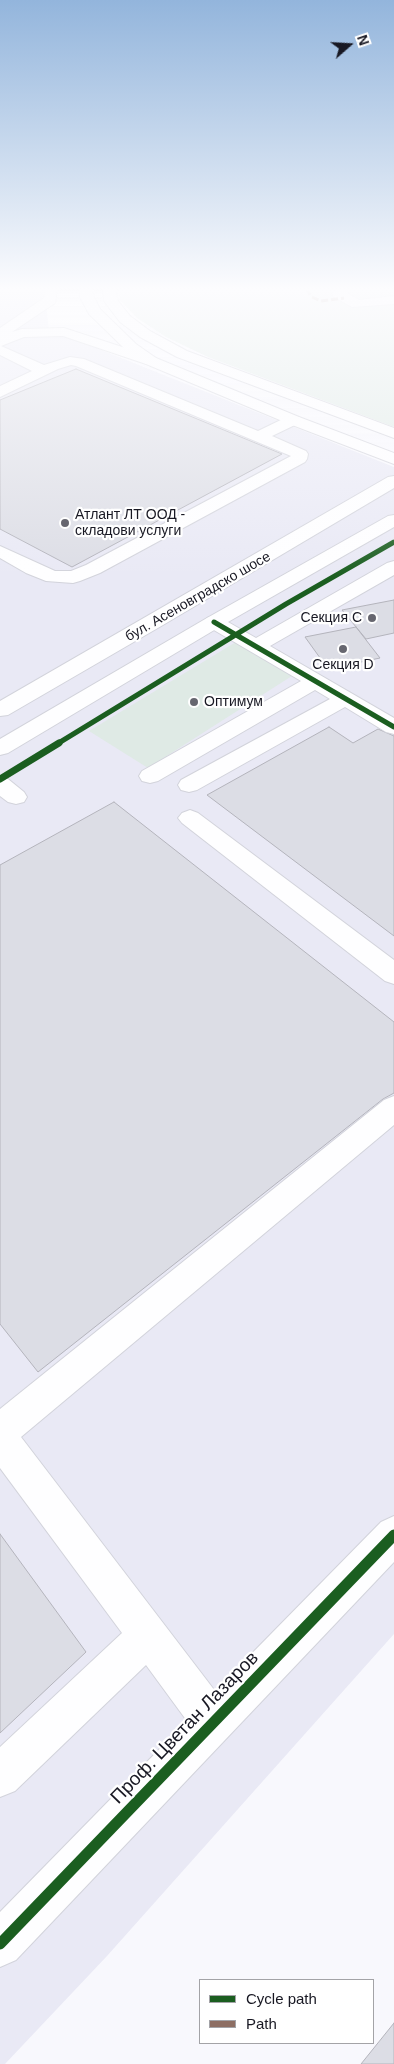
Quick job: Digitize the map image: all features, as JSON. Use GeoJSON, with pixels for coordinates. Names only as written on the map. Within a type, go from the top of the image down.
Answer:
{"type":"FeatureCollection","features":[{"type":"Feature","properties":{"kind":"main road"},"geometry":{"type":"LineString","coordinates":[[0,392],[13,385]]}},
{"type":"Feature","properties":{"kind":"main road"},"geometry":{"type":"LineString","coordinates":[[0,551],[33,569],[53,577],[73,577],[93,569],[299,459],[300,454],[135,385]]}},
{"type":"Feature","properties":{"kind":"main road"},"geometry":{"type":"LineString","coordinates":[[210,385],[394,459]]}},
{"type":"Feature","properties":{"kind":"main road"},"geometry":{"type":"LineString","coordinates":[[266,385],[394,433]]}},
{"type":"Feature","properties":{"kind":"main road"},"geometry":{"type":"LineString","coordinates":[[258,437],[294,420]]}},
{"type":"Feature","properties":{"kind":"main road","name":"бул. Асеновградско шосе"},"geometry":{"type":"LineString","coordinates":[[0,710],[394,481]]}},
{"type":"Feature","properties":{"kind":"main road","name":"бул. Асеновградско шосе"},"geometry":{"type":"LineString","coordinates":[[0,748],[214,622],[394,520]]}},
{"type":"Feature","properties":{"kind":"main road"},"geometry":{"type":"LineString","coordinates":[[256,646],[394,567]]}},
{"type":"Feature","properties":{"kind":"main road"},"geometry":{"type":"LineString","coordinates":[[214,622],[394,727]]}},
{"type":"Feature","properties":{"kind":"main road"},"geometry":{"type":"LineString","coordinates":[[150,776],[316,681]]}},
{"type":"Feature","properties":{"kind":"main road"},"geometry":{"type":"LineString","coordinates":[[189,785],[345,698]]}},
{"type":"Feature","properties":{"kind":"main road"},"geometry":{"type":"LineString","coordinates":[[190,818],[394,974]]}},
{"type":"Feature","properties":{"kind":"main road"},"geometry":{"type":"LineString","coordinates":[[0,1432],[394,1108]]}},
{"type":"Feature","properties":{"kind":"main road"},"geometry":{"type":"LineString","coordinates":[[0,1440],[213,1722]]}},
{"type":"Feature","properties":{"kind":"main road","name":"Проф. Цветан Лазаров"},"geometry":{"type":"LineString","coordinates":[[0,1944],[394,1535]]}},
{"type":"Feature","properties":{"kind":"main road"},"geometry":{"type":"LineString","coordinates":[[0,1776],[148,1636]]}},
{"type":"Feature","properties":{"kind":"shaded area"},"geometry":{"type":"Polygon","coordinates":[[[0,385],[190,385],[394,467],[394,1634],[107,1956],[5,2064],[0,2064],[0,385]]]}},
{"type":"Feature","properties":{"kind":"shaded area"},"geometry":{"type":"Polygon","coordinates":[[[283,385],[394,385],[394,427],[283,385]]]}},
{"type":"Feature","properties":{"kind":"shaded area","name":"Оптимум"},"geometry":{"type":"Polygon","coordinates":[[[236,642],[295,674],[148,768],[89,731],[236,642]]]}},
{"type":"Feature","properties":{"kind":"building"},"geometry":{"type":"Polygon","coordinates":[[[36,385],[116,385],[282,454],[72,567],[0,529],[0,400],[36,385]]]}},
{"type":"Feature","properties":{"kind":"building","name":"Секция C"},"geometry":{"type":"Polygon","coordinates":[[[394,600],[394,633],[366,639],[342,610],[394,600]]]}},
{"type":"Feature","properties":{"kind":"building","name":"Секция D"},"geometry":{"type":"Polygon","coordinates":[[[356,627],[380,658],[328,669],[305,637],[356,627]]]}},
{"type":"Feature","properties":{"kind":"building"},"geometry":{"type":"Polygon","coordinates":[[[329,727],[353,743],[378,729],[394,736],[394,936],[207,795],[329,727]]]}},
{"type":"Feature","properties":{"kind":"building"},"geometry":{"type":"Polygon","coordinates":[[[114,802],[394,1022],[394,1093],[383,1099],[38,1372],[0,1324],[0,865],[114,802]]]}},
{"type":"Feature","properties":{"kind":"building"},"geometry":{"type":"Polygon","coordinates":[[[0,1534],[86,1652],[0,1733],[0,1534]]]}},
{"type":"Feature","properties":{"kind":"building"},"geometry":{"type":"Polygon","coordinates":[[[394,2023],[394,2064],[361,2064],[394,2023]]]}},
{"type":"Feature","properties":{"kind":"cycle path"},"geometry":{"type":"LineString","coordinates":[[0,779],[286,604],[394,542]]}},
{"type":"Feature","properties":{"kind":"cycle path"},"geometry":{"type":"LineString","coordinates":[[214,622],[394,727]]}},
{"type":"Feature","properties":{"kind":"cycle path"},"geometry":{"type":"LineString","coordinates":[[0,1944],[394,1535]]}},
{"type":"Feature","properties":{"kind":"place","name":"Атлант ЛТ ООД - складови услуги"},"geometry":{"type":"Point","coordinates":[65,523]}},
{"type":"Feature","properties":{"kind":"place","name":"Секция C"},"geometry":{"type":"Point","coordinates":[372,618]}},
{"type":"Feature","properties":{"kind":"place","name":"Секция D"},"geometry":{"type":"Point","coordinates":[343,649]}},
{"type":"Feature","properties":{"kind":"place","name":"Оптимум"},"geometry":{"type":"Point","coordinates":[194,702]}}]}
